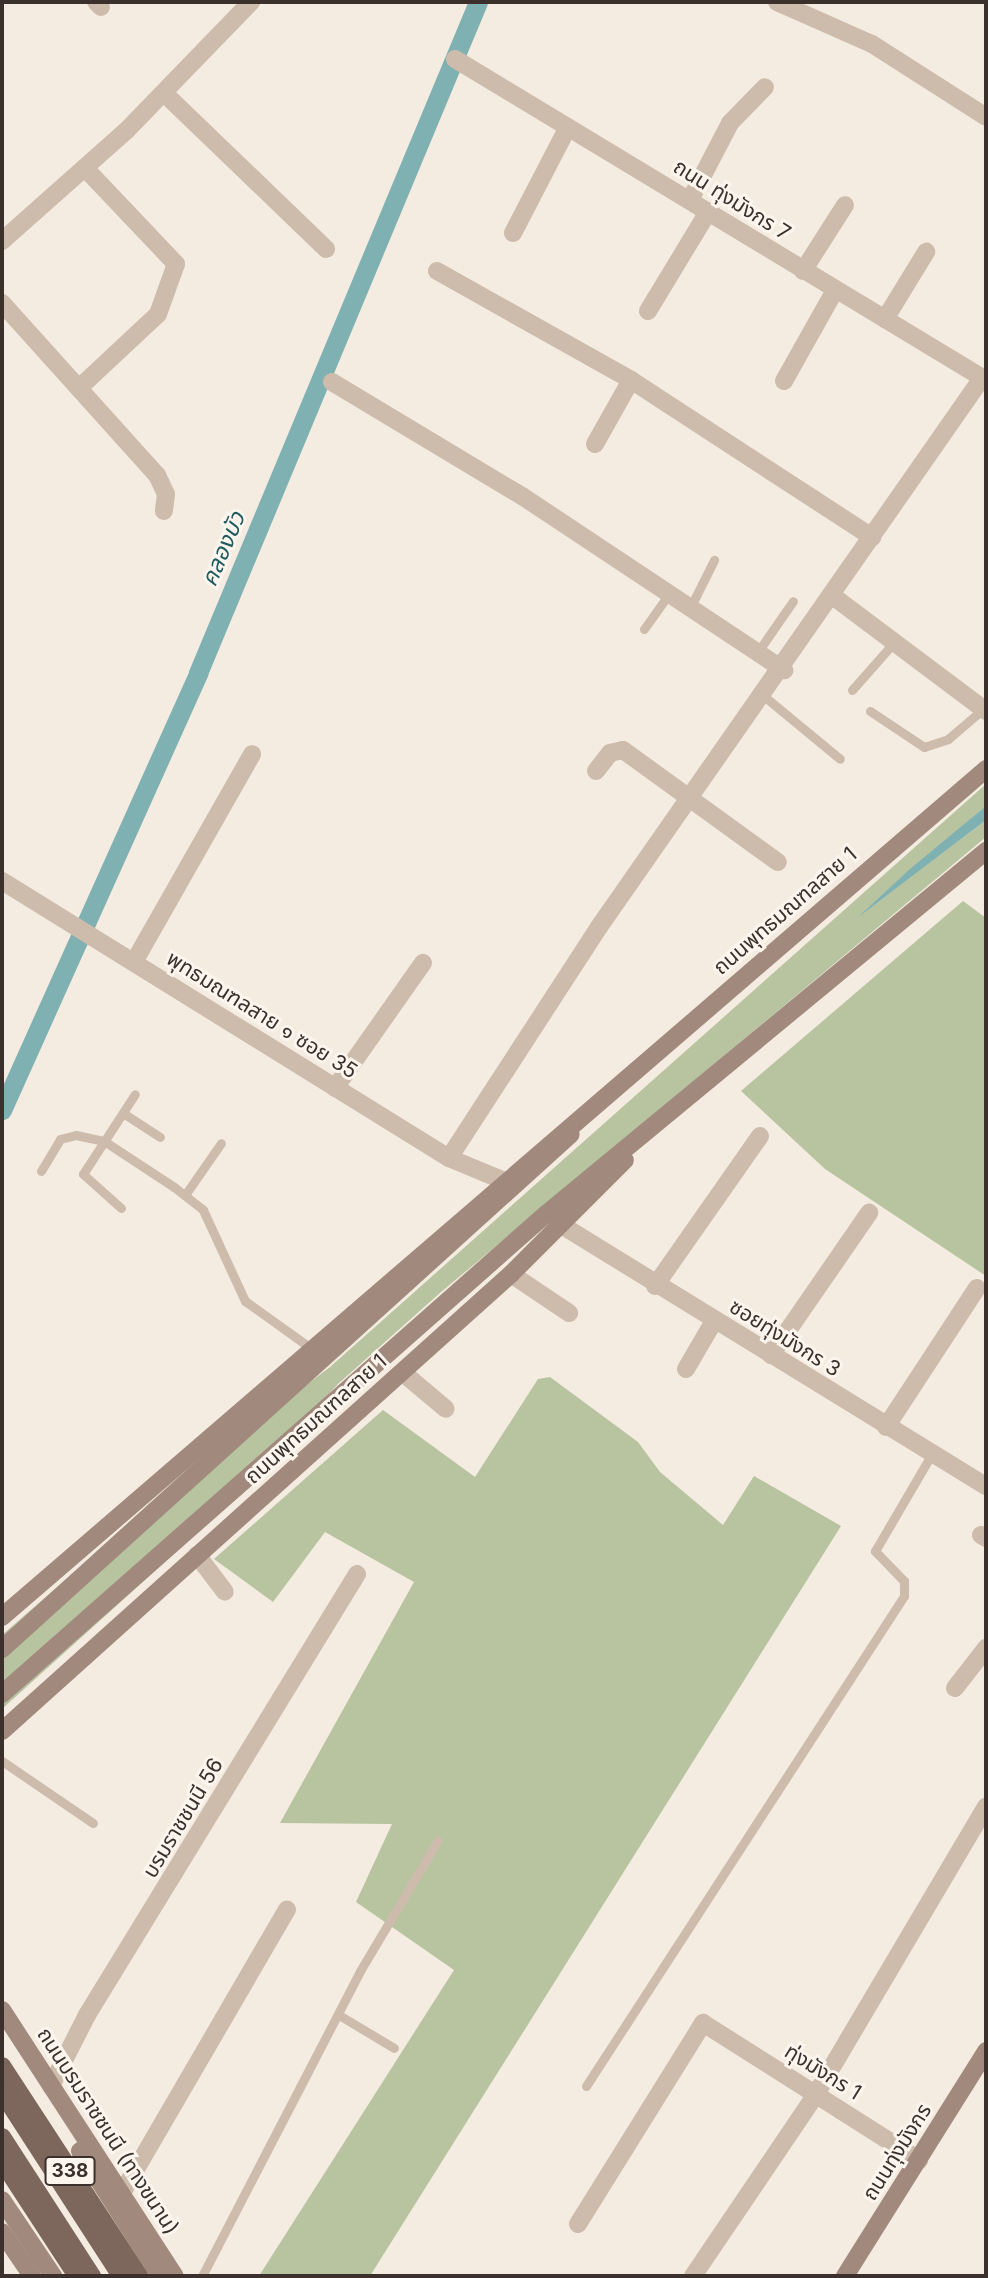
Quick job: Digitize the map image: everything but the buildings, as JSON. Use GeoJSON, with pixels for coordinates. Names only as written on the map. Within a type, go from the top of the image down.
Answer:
{"type":"FeatureCollection","features":[{"type":"Feature","properties":{"kind":"main road","name":"ถนนพุทธมณฑลสาย 1"},"geometry":{"type":"LineString","coordinates":[[2,1616],[313,1350],[502,1180],[615,1089],[986,769]]}},
{"type":"Feature","properties":{"kind":"main road","name":"ถนนพุทธมณฑลสาย 1"},"geometry":{"type":"LineString","coordinates":[[2,1694],[338,1397],[650,1130],[986,851]]}},
{"type":"Feature","properties":{"kind":"main road","name":"ถนนพุทธมณฑลสาย 1"},"geometry":{"type":"LineString","coordinates":[[2,1649],[318,1370],[531,1175],[615,1089]]}},
{"type":"Feature","properties":{"kind":"main road","name":"ถนนพุทธมณฑลสาย 1"},"geometry":{"type":"LineString","coordinates":[[2,1731],[563,1226],[650,1130]]}},
{"type":"Feature","properties":{"kind":"main road","name":"ถนนบรมราชชนนี (ทางขนาน)"},"geometry":{"type":"LineString","coordinates":[[2,2010],[175,2276]]}},
{"type":"Feature","properties":{"kind":"main road"},"geometry":{"type":"LineString","coordinates":[[2,2022],[160,2276]]}},
{"type":"Feature","properties":{"kind":"main road","name":"ถนนทุ่งมังกร"},"geometry":{"type":"LineString","coordinates":[[845,2276],[986,2051]]}},
{"type":"Feature","properties":{"kind":"main road","name":"338"},"geometry":{"type":"LineString","coordinates":[[2,2066],[139,2276]]}},
{"type":"Feature","properties":{"kind":"main road","name":"338"},"geometry":{"type":"LineString","coordinates":[[2,2092],[121,2276]]}},
{"type":"Feature","properties":{"kind":"main road","name":"338"},"geometry":{"type":"LineString","coordinates":[[2,2137],[92,2276]]}},
{"type":"Feature","properties":{"kind":"main road","name":"338"},"geometry":{"type":"LineString","coordinates":[[2,2161],[77,2276]]}},
{"type":"Feature","properties":{"kind":"main road"},"geometry":{"type":"LineString","coordinates":[[2,2200],[54,2276]]}},
{"type":"Feature","properties":{"kind":"main road"},"geometry":{"type":"LineString","coordinates":[[2,2231],[32,2276]]}},
{"type":"Feature","properties":{"kind":"street"},"geometry":{"type":"LineString","coordinates":[[2,241],[164,93],[251,2]]}},
{"type":"Feature","properties":{"kind":"street"},"geometry":{"type":"LineString","coordinates":[[777,2],[872,44],[986,117]]}},
{"type":"Feature","properties":{"kind":"street","name":"ถนน ทุ่งมังกร 7"},"geometry":{"type":"LineString","coordinates":[[455,59],[984,379]]}},
{"type":"Feature","properties":{"kind":"street"},"geometry":{"type":"LineString","coordinates":[[690,200],[730,123],[765,87]]}},
{"type":"Feature","properties":{"kind":"street"},"geometry":{"type":"LineString","coordinates":[[164,93],[326,249]]}},
{"type":"Feature","properties":{"kind":"street"},"geometry":{"type":"LineString","coordinates":[[513,233],[568,127]]}},
{"type":"Feature","properties":{"kind":"street"},"geometry":{"type":"LineString","coordinates":[[79,388],[158,314],[176,264],[85,167]]}},
{"type":"Feature","properties":{"kind":"street"},"geometry":{"type":"LineString","coordinates":[[803,271],[845,205]]}},
{"type":"Feature","properties":{"kind":"street"},"geometry":{"type":"LineString","coordinates":[[648,311],[708,212]]}},
{"type":"Feature","properties":{"kind":"street"},"geometry":{"type":"LineString","coordinates":[[885,319],[926,252]]}},
{"type":"Feature","properties":{"kind":"street"},"geometry":{"type":"LineString","coordinates":[[437,271],[631,380],[872,537]]}},
{"type":"Feature","properties":{"kind":"street"},"geometry":{"type":"LineString","coordinates":[[784,381],[835,290]]}},
{"type":"Feature","properties":{"kind":"street"},"geometry":{"type":"LineString","coordinates":[[2,303],[157,475],[166,494],[164,512]]}},
{"type":"Feature","properties":{"kind":"street"},"geometry":{"type":"LineString","coordinates":[[449,1158],[534,1021],[784,670],[872,537],[984,379]]}},
{"type":"Feature","properties":{"kind":"street"},"geometry":{"type":"LineString","coordinates":[[595,444],[631,380]]}},
{"type":"Feature","properties":{"kind":"street"},"geometry":{"type":"LineString","coordinates":[[332,382],[669,594],[784,670]]}},
{"type":"Feature","properties":{"kind":"street"},"geometry":{"type":"LineString","coordinates":[[834,597],[985,710]]}},
{"type":"Feature","properties":{"kind":"street"},"geometry":{"type":"LineString","coordinates":[[596,771],[610,753],[623,750],[693,797],[778,862]]}},
{"type":"Feature","properties":{"kind":"street"},"geometry":{"type":"LineString","coordinates":[[134,962],[252,754]]}},
{"type":"Feature","properties":{"kind":"street","name":"พุทธมณฑลสาย ๑ ซอย 35"},"geometry":{"type":"LineString","coordinates":[[2,881],[103,941],[449,1158],[502,1180]]}},
{"type":"Feature","properties":{"kind":"street"},"geometry":{"type":"LineString","coordinates":[[335,1088],[423,962]]}},
{"type":"Feature","properties":{"kind":"street"},"geometry":{"type":"LineString","coordinates":[[655,1286],[760,1136]]}},
{"type":"Feature","properties":{"kind":"street"},"geometry":{"type":"LineString","coordinates":[[771,1355],[869,1213]]}},
{"type":"Feature","properties":{"kind":"street","name":"ซอยทุ่งมังกร 3"},"geometry":{"type":"LineString","coordinates":[[563,1226],[655,1286],[986,1486]]}},
{"type":"Feature","properties":{"kind":"street"},"geometry":{"type":"LineString","coordinates":[[511,1274],[569,1313]]}},
{"type":"Feature","properties":{"kind":"street"},"geometry":{"type":"LineString","coordinates":[[886,1427],[977,1289]]}},
{"type":"Feature","properties":{"kind":"street"},"geometry":{"type":"LineString","coordinates":[[687,1368],[715,1321]]}},
{"type":"Feature","properties":{"kind":"street"},"geometry":{"type":"LineString","coordinates":[[402,1372],[446,1409]]}},
{"type":"Feature","properties":{"kind":"street"},"geometry":{"type":"LineString","coordinates":[[197,1555],[225,1592]]}},
{"type":"Feature","properties":{"kind":"street","name":"บรมราชชนนี 56"},"geometry":{"type":"LineString","coordinates":[[51,2086],[87,2015],[357,1574]]}},
{"type":"Feature","properties":{"kind":"street"},"geometry":{"type":"LineString","coordinates":[[955,1688],[986,1648]]}},
{"type":"Feature","properties":{"kind":"street"},"geometry":{"type":"LineString","coordinates":[[692,2276],[816,2094],[986,1807]]}},
{"type":"Feature","properties":{"kind":"street"},"geometry":{"type":"LineString","coordinates":[[122,2193],[287,1910]]}},
{"type":"Feature","properties":{"kind":"street","name":"ทุ่งมังกร 1"},"geometry":{"type":"LineString","coordinates":[[578,2224],[704,2023],[919,2160]]}},
{"type":"Feature","properties":{"kind":"lane"},"geometry":{"type":"LineString","coordinates":[[690,608],[714,560]]}},
{"type":"Feature","properties":{"kind":"lane"},"geometry":{"type":"LineString","coordinates":[[644,629],[669,594]]}},
{"type":"Feature","properties":{"kind":"lane"},"geometry":{"type":"LineString","coordinates":[[757,653],[793,601]]}},
{"type":"Feature","properties":{"kind":"lane"},"geometry":{"type":"LineString","coordinates":[[852,690],[895,641]]}},
{"type":"Feature","properties":{"kind":"lane"},"geometry":{"type":"LineString","coordinates":[[765,697],[840,759]]}},
{"type":"Feature","properties":{"kind":"lane"},"geometry":{"type":"LineString","coordinates":[[870,710],[924,747],[948,739],[985,710]]}},
{"type":"Feature","properties":{"kind":"lane"},"geometry":{"type":"LineString","coordinates":[[121,1208],[83,1174],[135,1094]]}},
{"type":"Feature","properties":{"kind":"lane"},"geometry":{"type":"LineString","coordinates":[[123,1113],[160,1137]]}},
{"type":"Feature","properties":{"kind":"lane"},"geometry":{"type":"LineString","coordinates":[[41,1171],[60,1139],[76,1135],[104,1141],[185,1195],[202,1210],[245,1301],[313,1350]]}},
{"type":"Feature","properties":{"kind":"lane"},"geometry":{"type":"LineString","coordinates":[[185,1195],[221,1143]]}},
{"type":"Feature","properties":{"kind":"lane"},"geometry":{"type":"LineString","coordinates":[[586,2086],[904,1596],[904,1581],[875,1552],[931,1455]]}},
{"type":"Feature","properties":{"kind":"lane"},"geometry":{"type":"LineString","coordinates":[[2,1760],[93,1822]]}},
{"type":"Feature","properties":{"kind":"lane"},"geometry":{"type":"LineString","coordinates":[[202,2276],[339,2015],[438,1840]]}},
{"type":"Feature","properties":{"kind":"lane"},"geometry":{"type":"LineString","coordinates":[[339,2015],[394,2048]]}},
{"type":"Feature","properties":{"kind":"green space"},"geometry":{"type":"Polygon","coordinates":[[[986,784],[986,806],[857,918],[986,820],[986,837],[441,1292],[339,1383],[196,1534],[2,1709],[2,1635],[172,1487],[330,1367],[986,784]]]}},
{"type":"Feature","properties":{"kind":"green space"},"geometry":{"type":"Polygon","coordinates":[[[963,901],[986,918],[986,1276],[825,1169],[741,1091],[963,901]]]}},
{"type":"Feature","properties":{"kind":"green space"},"geometry":{"type":"Polygon","coordinates":[[[550,1377],[638,1442],[660,1472],[723,1525],[754,1476],[841,1526],[370,2276],[259,2276],[454,1970],[356,1902],[392,1824],[280,1823],[414,1582],[325,1532],[273,1602],[214,1559],[383,1410],[475,1477],[538,1379],[550,1377]]]}},
{"type":"Feature","properties":{"kind":"water"},"geometry":{"type":"Polygon","coordinates":[[[986,806],[986,820],[856,919],[910,869],[986,806]]]}},
{"type":"Feature","properties":{"kind":"waterway","name":"คลองบัว"},"geometry":{"type":"LineString","coordinates":[[2,1110],[198,673],[478,2]]}}]}
